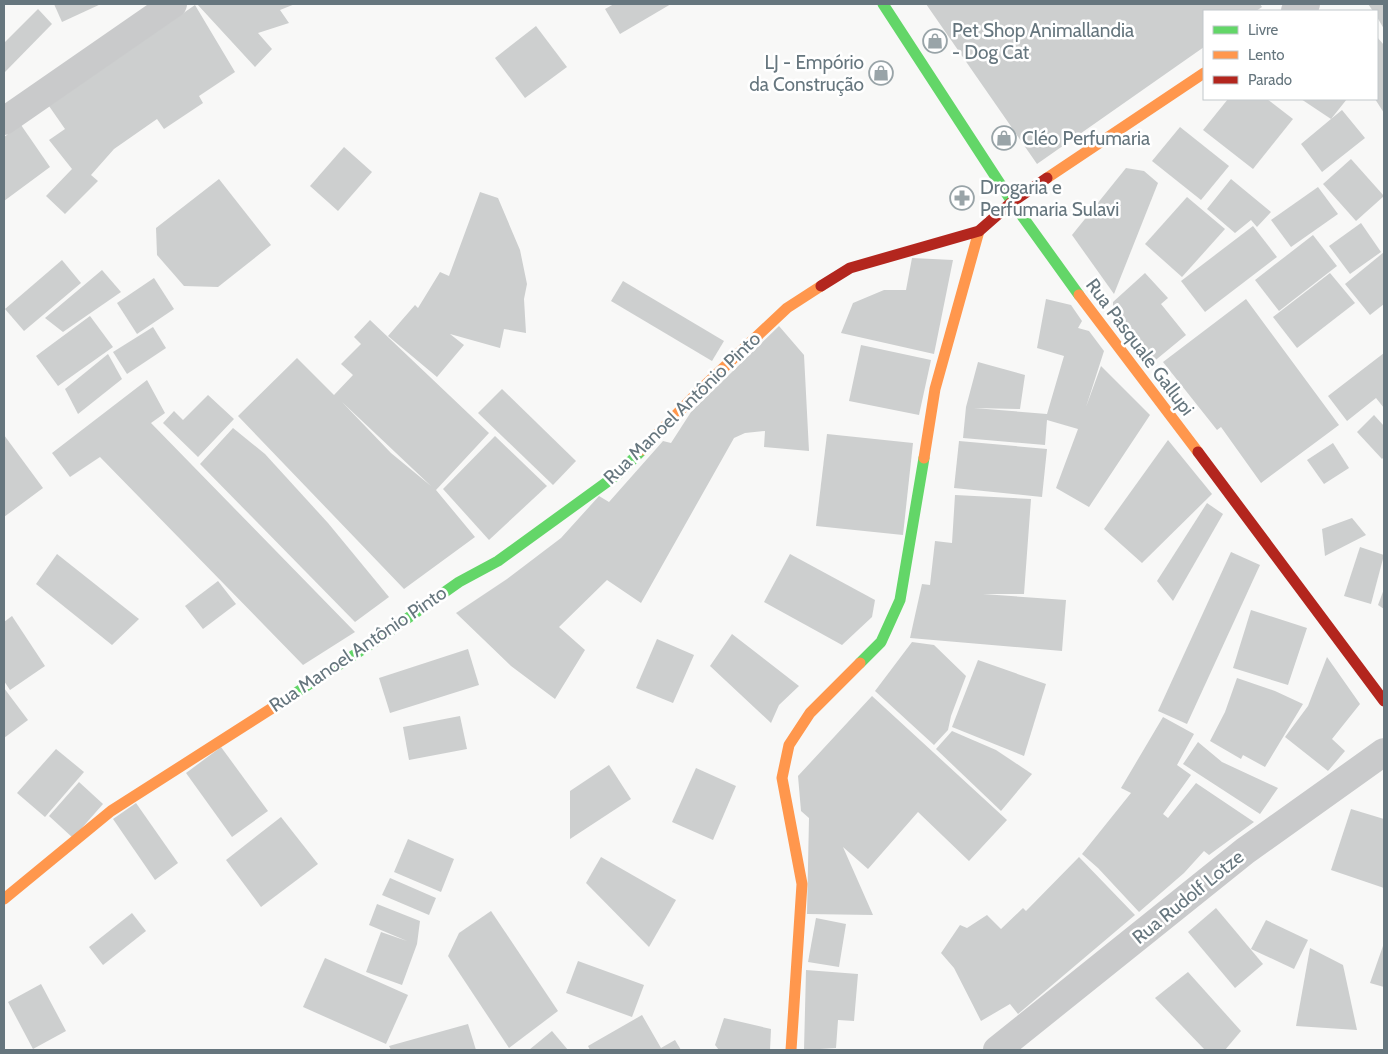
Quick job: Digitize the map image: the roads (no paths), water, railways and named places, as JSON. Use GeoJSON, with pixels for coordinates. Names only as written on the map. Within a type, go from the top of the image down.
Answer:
{"type":"FeatureCollection","features":[{"type":"Feature","properties":{"kind":"street"},"geometry":{"type":"LineString","coordinates":[[4,121],[172,4]]}},
{"type":"Feature","properties":{"kind":"street","name":"Rua Pasquale Gallupi"},"geometry":{"type":"LineString","coordinates":[[883,4],[1012,202],[1384,701]]}},
{"type":"Feature","properties":{"kind":"street","name":"Rua Manoel Antônio Pinto"},"geometry":{"type":"LineString","coordinates":[[4,899],[111,811],[371,644],[459,582],[498,561],[618,474],[701,389],[787,308],[850,268],[979,231],[1012,202],[1203,74]]}},
{"type":"Feature","properties":{"kind":"street"},"geometry":{"type":"LineString","coordinates":[[791,1050],[802,884],[782,778],[789,745],[810,713],[881,642],[900,600],[935,389],[979,231]]}},
{"type":"Feature","properties":{"kind":"street","name":"Rua Rudolf Lotze"},"geometry":{"type":"LineString","coordinates":[[997,1050],[1245,851],[1384,752]]}},
{"type":"Feature","properties":{"kind":"place","name":"Pet Shop Animallandia - Dog Cat"},"geometry":{"type":"Point","coordinates":[935,41]}},
{"type":"Feature","properties":{"kind":"place","name":"LJ - Empório da Construção"},"geometry":{"type":"Point","coordinates":[881,73]}},
{"type":"Feature","properties":{"kind":"place","name":"Cléo Perfumaria"},"geometry":{"type":"Point","coordinates":[1004,138]}},
{"type":"Feature","properties":{"kind":"place","name":"Drogaria e Perfumaria Sulavi"},"geometry":{"type":"Point","coordinates":[962,198]}}]}
